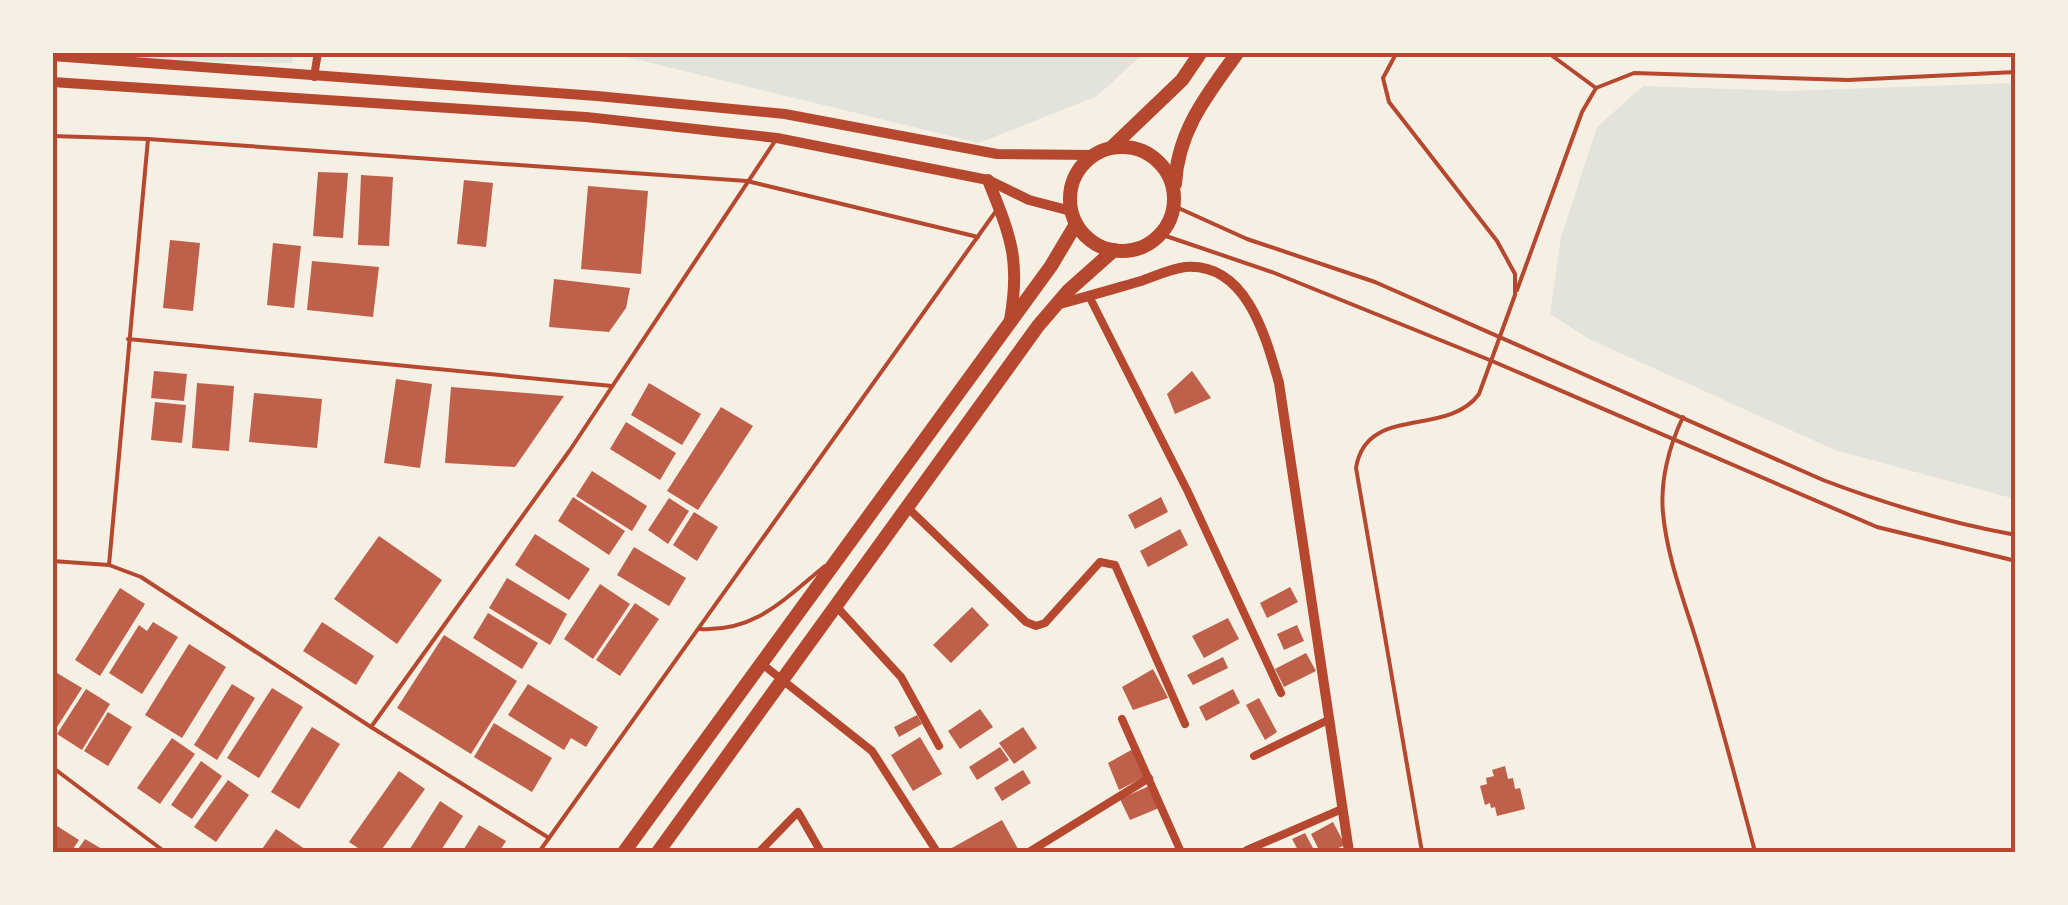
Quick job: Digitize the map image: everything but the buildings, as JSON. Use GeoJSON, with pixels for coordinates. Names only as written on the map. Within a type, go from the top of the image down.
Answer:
{"type":"FeatureCollection","features":[{"type":"Feature","properties":{"kind":"highway"},"geometry":{"type":"LineString","coordinates":[[1112,148],[1182,80],[1201,52]]}},
{"type":"Feature","properties":{"kind":"highway"},"geometry":{"type":"LineString","coordinates":[[1074,217],[1099,246],[1114,250],[1135,249],[1160,234],[1169,221],[1174,199],[1176,154],[1198,108],[1238,52]]}},
{"type":"Feature","properties":{"kind":"highway"},"geometry":{"type":"LineString","coordinates":[[624,852],[1010,322],[1074,217],[1072,185],[1078,171],[1092,156],[1112,148],[1134,148],[1154,156],[1168,173],[1174,199]]}},
{"type":"Feature","properties":{"kind":"highway"},"geometry":{"type":"LineString","coordinates":[[658,852],[1055,305],[1114,250]]}},
{"type":"Feature","properties":{"kind":"main road"},"geometry":{"type":"LineString","coordinates":[[988,180],[1014,253],[1017,282],[1010,322]]}},
{"type":"Feature","properties":{"kind":"street"},"geometry":{"type":"LineString","coordinates":[[314,77],[318,52]]}},
{"type":"Feature","properties":{"kind":"street"},"geometry":{"type":"LineString","coordinates":[[52,56],[81,55],[314,77],[619,98],[784,114],[998,154],[1092,156]]}},
{"type":"Feature","properties":{"kind":"street"},"geometry":{"type":"LineString","coordinates":[[52,82],[616,120],[777,138],[988,180],[1074,217]]}},
{"type":"Feature","properties":{"kind":"street"},"geometry":{"type":"LineString","coordinates":[[616,120],[619,98]]}},
{"type":"Feature","properties":{"kind":"street"},"geometry":{"type":"LineString","coordinates":[[1055,305],[1187,267],[1228,279],[1252,308],[1279,383],[1349,852]]}},
{"type":"Feature","properties":{"kind":"street"},"geometry":{"type":"LineString","coordinates":[[1089,296],[1188,492],[1281,694]]}},
{"type":"Feature","properties":{"kind":"street"},"geometry":{"type":"LineString","coordinates":[[907,507],[1026,622],[1036,626],[1045,623],[1100,562],[1116,565],[1185,724]]}},
{"type":"Feature","properties":{"kind":"street"},"geometry":{"type":"LineString","coordinates":[[836,606],[901,677],[939,746]]}},
{"type":"Feature","properties":{"kind":"street"},"geometry":{"type":"LineString","coordinates":[[762,664],[872,751],[937,852]]}},
{"type":"Feature","properties":{"kind":"street"},"geometry":{"type":"LineString","coordinates":[[1122,718],[1181,852]]}},
{"type":"Feature","properties":{"kind":"street"},"geometry":{"type":"LineString","coordinates":[[1254,756],[1328,720]]}},
{"type":"Feature","properties":{"kind":"street"},"geometry":{"type":"LineString","coordinates":[[1029,852],[1149,778]]}},
{"type":"Feature","properties":{"kind":"street"},"geometry":{"type":"LineString","coordinates":[[1247,850],[1342,809]]}},
{"type":"Feature","properties":{"kind":"street"},"geometry":{"type":"LineString","coordinates":[[759,852],[798,812],[821,852]]}},
{"type":"Feature","properties":{"kind":"lane"},"geometry":{"type":"LineString","coordinates":[[1397,52],[1383,78],[1384,92],[1508,258],[1515,274],[1515,294]]}},
{"type":"Feature","properties":{"kind":"lane"},"geometry":{"type":"LineString","coordinates":[[1547,52],[1596,88]]}},
{"type":"Feature","properties":{"kind":"lane"},"geometry":{"type":"LineString","coordinates":[[1422,852],[1356,468],[1358,451],[1370,437],[1385,429],[1455,414],[1471,406],[1479,394],[1582,112],[1596,88],[1634,74],[1848,80],[2016,72]]}},
{"type":"Feature","properties":{"kind":"lane"},"geometry":{"type":"LineString","coordinates":[[52,136],[148,139],[748,181],[978,237]]}},
{"type":"Feature","properties":{"kind":"lane"},"geometry":{"type":"LineString","coordinates":[[371,728],[612,386],[777,138]]}},
{"type":"Feature","properties":{"kind":"lane"},"geometry":{"type":"LineString","coordinates":[[109,566],[148,139]]}},
{"type":"Feature","properties":{"kind":"lane"},"geometry":{"type":"LineString","coordinates":[[1174,199],[1247,238],[1374,282],[1822,480],[1896,507],[2016,536]]}},
{"type":"Feature","properties":{"kind":"lane"},"geometry":{"type":"LineString","coordinates":[[539,852],[999,208]]}},
{"type":"Feature","properties":{"kind":"lane"},"geometry":{"type":"LineString","coordinates":[[1160,234],[1272,272],[1492,361],[1877,527],[1952,548],[2016,560]]}},
{"type":"Feature","properties":{"kind":"lane"},"geometry":{"type":"LineString","coordinates":[[128,340],[612,386]]}},
{"type":"Feature","properties":{"kind":"lane"},"geometry":{"type":"LineString","coordinates":[[1683,417],[1673,439],[1664,478],[1662,512],[1754,852]]}},
{"type":"Feature","properties":{"kind":"lane"},"geometry":{"type":"LineString","coordinates":[[698,629],[732,628],[756,620],[844,550]]}},
{"type":"Feature","properties":{"kind":"lane"},"geometry":{"type":"LineString","coordinates":[[52,561],[109,566],[141,578],[549,838]]}},
{"type":"Feature","properties":{"kind":"lane"},"geometry":{"type":"LineString","coordinates":[[52,767],[165,852]]}},
{"type":"Feature","properties":{"kind":"shaded area"},"geometry":{"type":"Polygon","coordinates":[[[106,52],[294,53],[292,63],[106,59],[106,52]]]}},
{"type":"Feature","properties":{"kind":"shaded area"},"geometry":{"type":"Polygon","coordinates":[[[610,53],[1144,53],[1097,96],[979,143],[610,53]]]}},
{"type":"Feature","properties":{"kind":"shaded area"},"geometry":{"type":"Polygon","coordinates":[[[2015,83],[2015,499],[1835,450],[1589,339],[1550,314],[1561,237],[1597,127],[1643,86],[1785,91],[2015,83]]]}}]}
